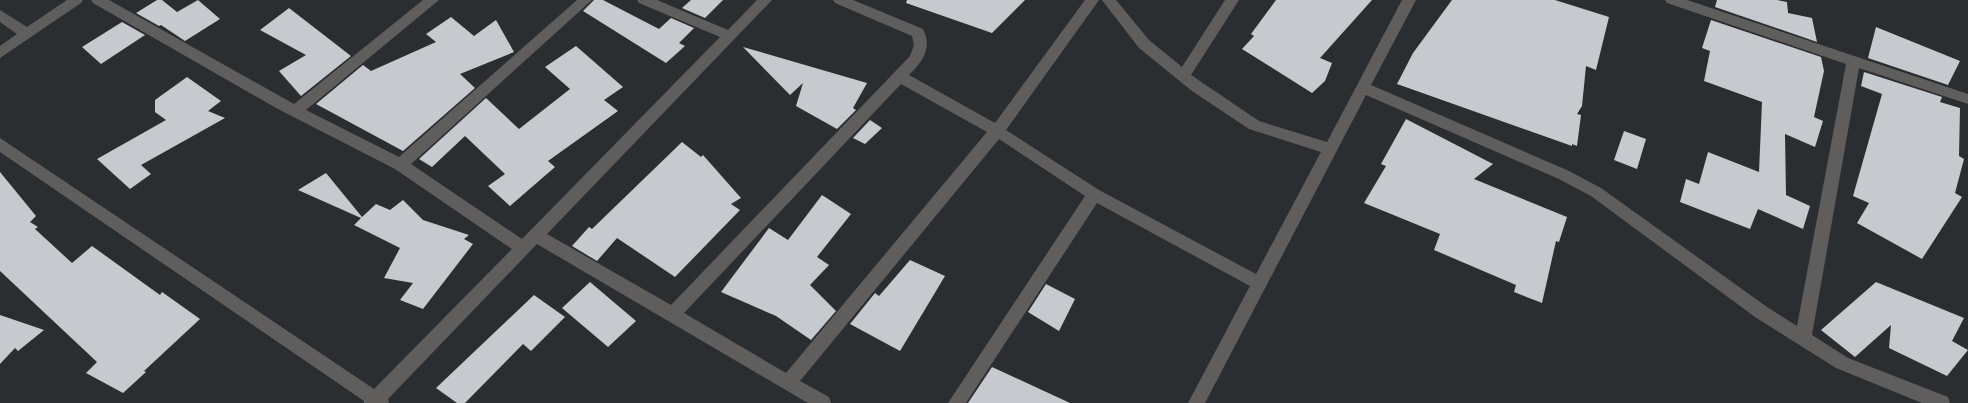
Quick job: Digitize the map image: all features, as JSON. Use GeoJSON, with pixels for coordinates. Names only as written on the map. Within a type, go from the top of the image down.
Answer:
{"type":"FeatureCollection","features":[{"type":"Feature","properties":{"kind":"street"},"geometry":{"type":"LineString","coordinates":[[0,53],[76,0]]}},
{"type":"Feature","properties":{"kind":"street"},"geometry":{"type":"LineString","coordinates":[[98,0],[295,111],[400,166],[523,248]]}},
{"type":"Feature","properties":{"kind":"street"},"geometry":{"type":"LineString","coordinates":[[295,111],[432,0]]}},
{"type":"Feature","properties":{"kind":"street"},"geometry":{"type":"LineString","coordinates":[[400,166],[585,0]]}},
{"type":"Feature","properties":{"kind":"street"},"geometry":{"type":"LineString","coordinates":[[644,0],[730,36]]}},
{"type":"Feature","properties":{"kind":"street"},"geometry":{"type":"LineString","coordinates":[[0,144],[376,402],[765,0]]}},
{"type":"Feature","properties":{"kind":"street"},"geometry":{"type":"LineString","coordinates":[[672,315],[901,77],[916,59],[921,45],[918,33],[840,0]]}},
{"type":"Feature","properties":{"kind":"street"},"geometry":{"type":"LineString","coordinates":[[788,383],[997,131],[1092,0]]}},
{"type":"Feature","properties":{"kind":"street"},"geometry":{"type":"LineString","coordinates":[[1109,0],[1144,44],[1183,76],[1254,124],[1330,149]]}},
{"type":"Feature","properties":{"kind":"street"},"geometry":{"type":"LineString","coordinates":[[1183,76],[1232,0]]}},
{"type":"Feature","properties":{"kind":"street"},"geometry":{"type":"LineString","coordinates":[[1196,403],[1409,0]]}},
{"type":"Feature","properties":{"kind":"street"},"geometry":{"type":"LineString","coordinates":[[1672,0],[1968,99]]}},
{"type":"Feature","properties":{"kind":"street"},"geometry":{"type":"LineString","coordinates":[[0,16],[27,34]]}},
{"type":"Feature","properties":{"kind":"street"},"geometry":{"type":"LineString","coordinates":[[1803,337],[1854,60]]}},
{"type":"Feature","properties":{"kind":"street"},"geometry":{"type":"LineString","coordinates":[[901,77],[997,131],[1094,194],[1259,283]]}},
{"type":"Feature","properties":{"kind":"street"},"geometry":{"type":"LineString","coordinates":[[1363,88],[1564,175],[1596,192],[1762,312],[1842,363],[1942,403]]}},
{"type":"Feature","properties":{"kind":"street"},"geometry":{"type":"LineString","coordinates":[[956,403],[1094,194]]}},
{"type":"Feature","properties":{"kind":"street"},"geometry":{"type":"LineString","coordinates":[[536,235],[823,403]]}},
{"type":"Feature","properties":{"kind":"building"},"geometry":{"type":"Polygon","coordinates":[[[157,0],[162,0],[177,12],[198,0],[220,19],[185,41],[161,25],[159,26],[136,13],[157,0]]]}},
{"type":"Feature","properties":{"kind":"building"},"geometry":{"type":"Polygon","coordinates":[[[594,0],[603,0],[659,29],[671,18],[694,28],[679,43],[685,46],[666,63],[583,11],[594,0]]]}},
{"type":"Feature","properties":{"kind":"building"},"geometry":{"type":"Polygon","coordinates":[[[691,0],[723,0],[705,18],[682,8],[691,0]]]}},
{"type":"Feature","properties":{"kind":"building"},"geometry":{"type":"Polygon","coordinates":[[[907,0],[1025,0],[992,33],[906,3],[907,0]]]}},
{"type":"Feature","properties":{"kind":"building"},"geometry":{"type":"Polygon","coordinates":[[[1276,0],[1372,0],[1320,58],[1332,63],[1325,81],[1312,93],[1242,49],[1254,36],[1251,34],[1276,0]]]}},
{"type":"Feature","properties":{"kind":"building"},"geometry":{"type":"Polygon","coordinates":[[[1452,0],[1555,0],[1609,17],[1596,70],[1586,66],[1582,106],[1577,114],[1581,115],[1577,146],[1572,144],[1572,146],[1397,84],[1413,53],[1452,0]]]}},
{"type":"Feature","properties":{"kind":"building"},"geometry":{"type":"Polygon","coordinates":[[[1717,0],[1777,0],[1787,2],[1788,13],[1812,18],[1817,42],[1715,7],[1717,0]]]}},
{"type":"Feature","properties":{"kind":"building"},"geometry":{"type":"Polygon","coordinates":[[[289,8],[351,56],[301,96],[279,71],[306,55],[260,30],[289,8]]]}},
{"type":"Feature","properties":{"kind":"building"},"geometry":{"type":"Polygon","coordinates":[[[451,17],[474,36],[496,20],[514,52],[460,74],[475,88],[403,151],[316,104],[363,65],[371,71],[436,42],[426,34],[451,17]]]}},
{"type":"Feature","properties":{"kind":"building"},"geometry":{"type":"Polygon","coordinates":[[[1711,20],[1821,57],[1824,71],[1814,117],[1823,121],[1815,147],[1785,134],[1786,195],[1810,206],[1803,229],[1758,209],[1750,229],[1680,202],[1686,179],[1699,184],[1708,152],[1759,172],[1762,102],[1704,81],[1710,51],[1702,48],[1711,20]]]}},
{"type":"Feature","properties":{"kind":"building"},"geometry":{"type":"Polygon","coordinates":[[[122,22],[145,35],[101,64],[82,47],[122,22]]]}},
{"type":"Feature","properties":{"kind":"building"},"geometry":{"type":"Polygon","coordinates":[[[1876,27],[1960,61],[1948,85],[1868,58],[1876,27]]]}},
{"type":"Feature","properties":{"kind":"building"},"geometry":{"type":"Polygon","coordinates":[[[576,46],[623,87],[604,100],[618,111],[548,161],[555,167],[510,206],[488,186],[505,174],[465,136],[432,167],[419,159],[486,98],[519,129],[570,89],[545,67],[576,46]]]}},
{"type":"Feature","properties":{"kind":"building"},"geometry":{"type":"Polygon","coordinates":[[[743,47],[867,83],[853,108],[856,110],[837,129],[796,106],[803,83],[790,95],[743,47]]]}},
{"type":"Feature","properties":{"kind":"building"},"geometry":{"type":"Polygon","coordinates":[[[1864,72],[1942,97],[1940,102],[1960,108],[1959,156],[1964,159],[1955,193],[1962,197],[1922,259],[1857,223],[1869,203],[1853,196],[1882,94],[1861,86],[1864,72]]]}},
{"type":"Feature","properties":{"kind":"building"},"geometry":{"type":"Polygon","coordinates":[[[187,77],[221,101],[208,111],[225,118],[141,165],[151,174],[130,189],[97,159],[166,120],[155,112],[155,100],[187,77]]]}},
{"type":"Feature","properties":{"kind":"building"},"geometry":{"type":"Polygon","coordinates":[[[1406,119],[1493,164],[1474,179],[1567,217],[1559,242],[1556,241],[1542,303],[1514,292],[1516,285],[1434,250],[1440,234],[1364,203],[1386,166],[1381,164],[1406,119]]]}},
{"type":"Feature","properties":{"kind":"building"},"geometry":{"type":"Polygon","coordinates":[[[870,120],[882,128],[865,144],[853,138],[870,120]]]}},
{"type":"Feature","properties":{"kind":"building"},"geometry":{"type":"Polygon","coordinates":[[[1624,131],[1646,139],[1637,169],[1614,160],[1624,131]]]}},
{"type":"Feature","properties":{"kind":"building"},"geometry":{"type":"Polygon","coordinates":[[[682,142],[701,157],[703,155],[741,198],[731,204],[740,210],[675,277],[617,238],[597,261],[572,246],[589,227],[592,229],[682,142]]]}},
{"type":"Feature","properties":{"kind":"building"},"geometry":{"type":"Polygon","coordinates":[[[0,172],[36,216],[30,222],[38,227],[35,229],[72,263],[92,246],[160,295],[162,292],[200,319],[123,393],[86,373],[97,362],[0,271],[0,172]]]}},
{"type":"Feature","properties":{"kind":"building"},"geometry":{"type":"Polygon","coordinates":[[[326,173],[362,217],[376,204],[390,210],[403,200],[423,220],[469,235],[464,239],[473,244],[423,309],[400,300],[413,283],[384,278],[400,248],[354,225],[361,218],[298,190],[326,173]]]}},
{"type":"Feature","properties":{"kind":"building"},"geometry":{"type":"Polygon","coordinates":[[[822,195],[851,214],[817,257],[829,265],[810,285],[836,311],[811,340],[776,316],[721,292],[769,228],[788,240],[822,195]]]}},
{"type":"Feature","properties":{"kind":"building"},"geometry":{"type":"Polygon","coordinates":[[[910,260],[945,276],[900,351],[850,324],[875,293],[879,296],[910,260]]]}},
{"type":"Feature","properties":{"kind":"building"},"geometry":{"type":"Polygon","coordinates":[[[590,282],[636,321],[608,347],[562,308],[590,282]]]}},
{"type":"Feature","properties":{"kind":"building"},"geometry":{"type":"Polygon","coordinates":[[[1876,282],[1964,318],[1952,341],[1968,350],[1947,376],[1889,348],[1891,325],[1855,357],[1821,330],[1876,282]]]}},
{"type":"Feature","properties":{"kind":"building"},"geometry":{"type":"Polygon","coordinates":[[[1046,284],[1075,299],[1059,331],[1028,312],[1046,284]]]}},
{"type":"Feature","properties":{"kind":"building"},"geometry":{"type":"Polygon","coordinates":[[[534,295],[565,317],[531,351],[523,344],[465,403],[457,403],[436,388],[534,295]]]}},
{"type":"Feature","properties":{"kind":"building"},"geometry":{"type":"Polygon","coordinates":[[[0,315],[44,330],[18,351],[15,348],[0,364],[0,315]]]}},
{"type":"Feature","properties":{"kind":"building"},"geometry":{"type":"Polygon","coordinates":[[[992,367],[1070,403],[968,403],[992,367]]]}}]}
